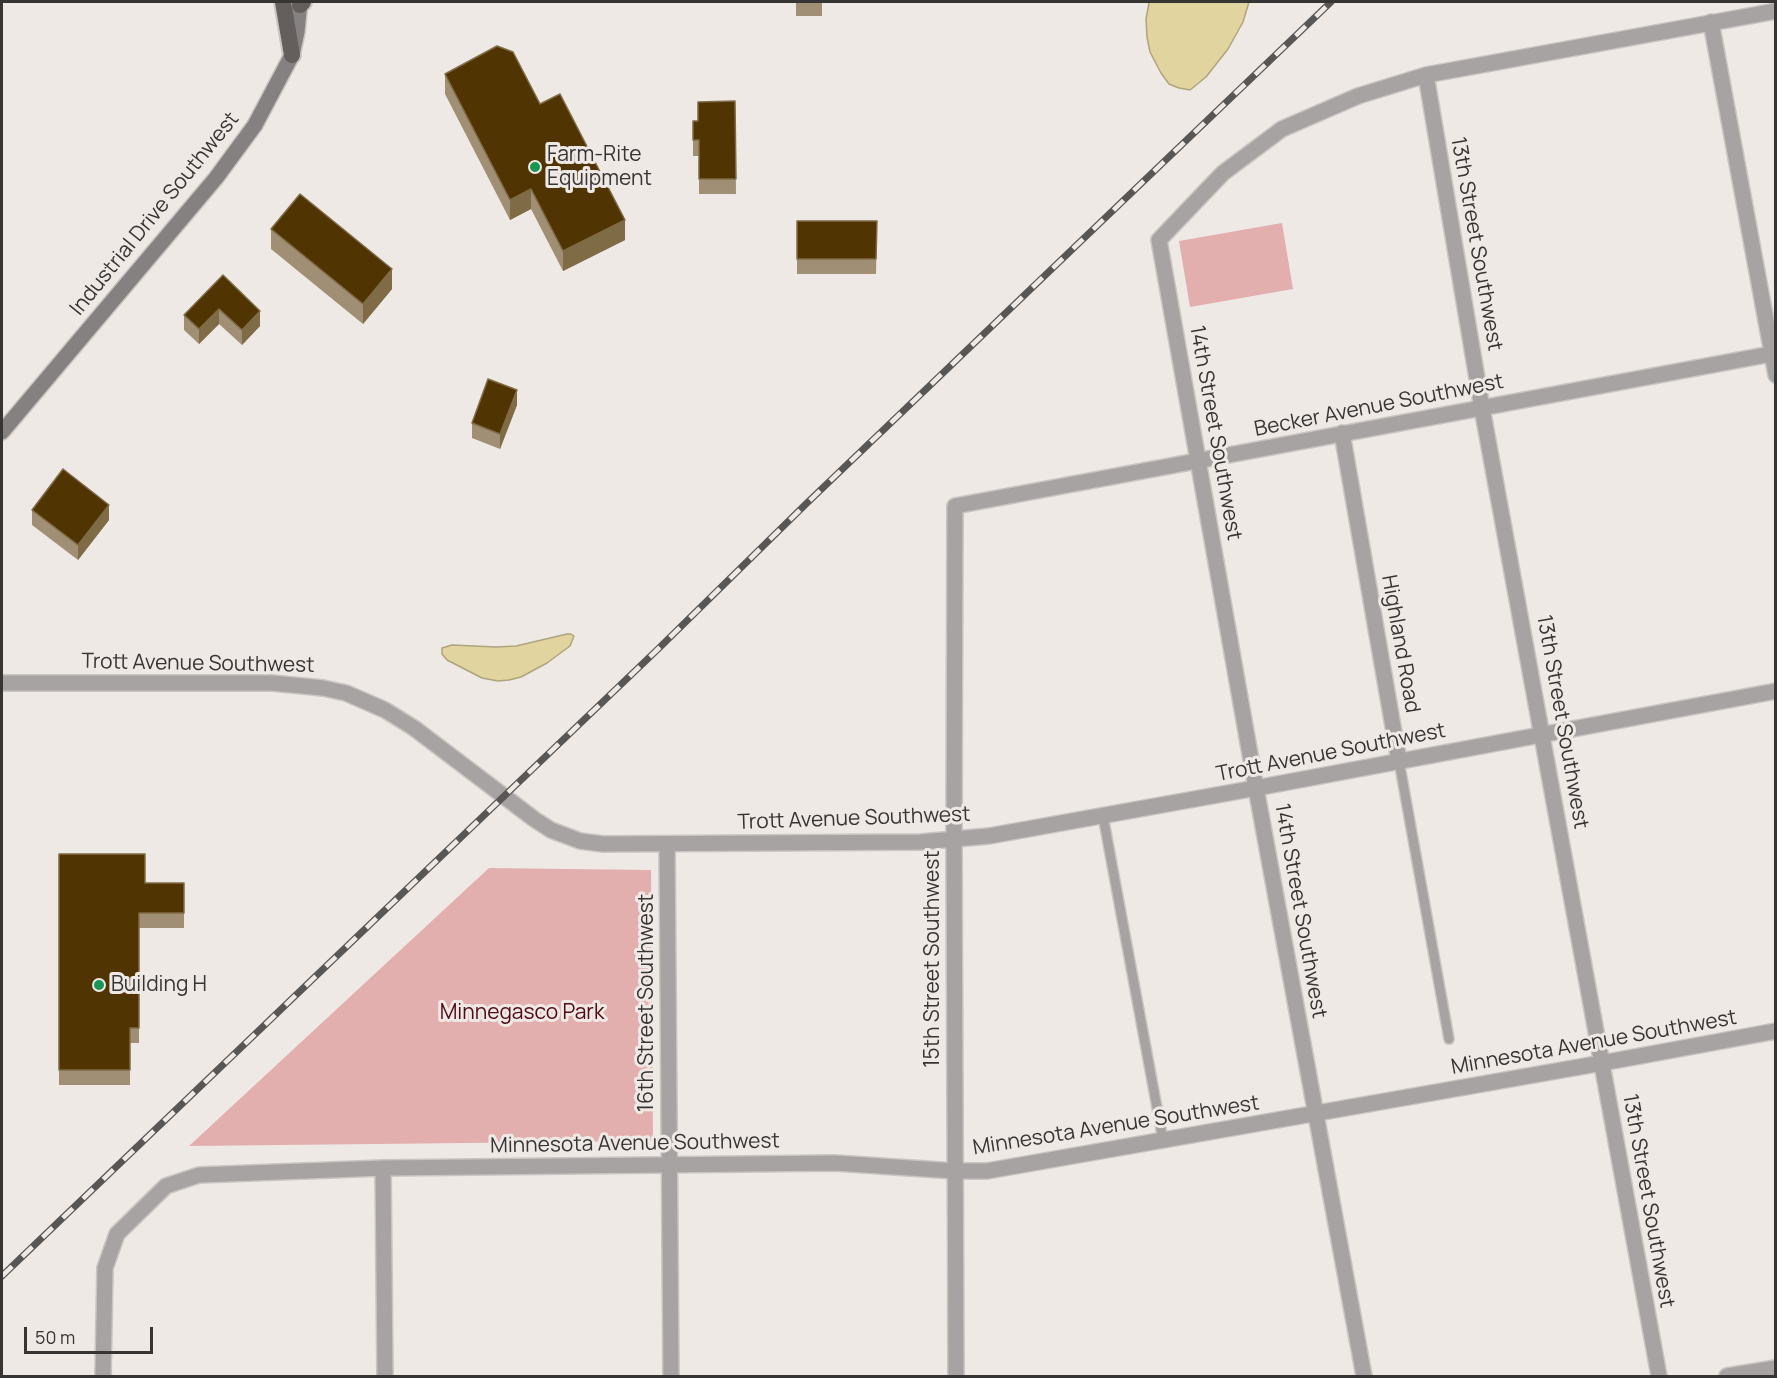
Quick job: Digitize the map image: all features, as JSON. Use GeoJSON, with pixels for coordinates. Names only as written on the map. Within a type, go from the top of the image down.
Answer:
{"type":"FeatureCollection","features":[{"type":"Feature","properties":{"kind":"highway"},"geometry":{"type":"LineString","coordinates":[[283,2],[292,55]]}},
{"type":"Feature","properties":{"kind":"main road","name":"Industrial Drive Southwest"},"geometry":{"type":"LineString","coordinates":[[2,432],[223,170],[265,109],[292,55],[301,3]]}},
{"type":"Feature","properties":{"kind":"street"},"geometry":{"type":"LineString","coordinates":[[1426,75],[1776,11]]}},
{"type":"Feature","properties":{"kind":"street"},"geometry":{"type":"LineString","coordinates":[[1711,22],[1774,354],[1776,375]]}},
{"type":"Feature","properties":{"kind":"street","name":"14th Street Southwest"},"geometry":{"type":"LineString","coordinates":[[1364,1377],[1159,240],[1223,173],[1282,129],[1358,96],[1426,75]]}},
{"type":"Feature","properties":{"kind":"street","name":"13th Street Southwest"},"geometry":{"type":"LineString","coordinates":[[1426,75],[1482,408],[1659,1377]]}},
{"type":"Feature","properties":{"kind":"street","name":"Becker Avenue Southwest"},"geometry":{"type":"LineString","coordinates":[[955,506],[1774,354]]}},
{"type":"Feature","properties":{"kind":"street","name":"Highland Road"},"geometry":{"type":"LineString","coordinates":[[1342,434],[1399,761]]}},
{"type":"Feature","properties":{"kind":"street","name":"15th Street Southwest"},"geometry":{"type":"LineString","coordinates":[[955,506],[956,1377]]}},
{"type":"Feature","properties":{"kind":"street","name":"Trott Avenue Southwest"},"geometry":{"type":"LineString","coordinates":[[2,683],[272,683],[323,687],[346,693],[386,710],[414,728],[526,814],[551,830],[587,842],[603,844],[921,842],[989,836],[1776,691]]}},
{"type":"Feature","properties":{"kind":"street","name":"16th Street Southwest"},"geometry":{"type":"LineString","coordinates":[[667,844],[671,1377]]}},
{"type":"Feature","properties":{"kind":"street","name":"Minnesota Avenue Southwest"},"geometry":{"type":"LineString","coordinates":[[103,1377],[105,1268],[117,1234],[166,1186],[199,1175],[383,1168],[835,1163],[987,1171],[1776,1031]]}},
{"type":"Feature","properties":{"kind":"street"},"geometry":{"type":"LineString","coordinates":[[383,1168],[385,1377]]}},
{"type":"Feature","properties":{"kind":"street"},"geometry":{"type":"LineString","coordinates":[[1727,1377],[1776,1368]]}},
{"type":"Feature","properties":{"kind":"lane","name":"Highland Road"},"geometry":{"type":"LineString","coordinates":[[1399,761],[1449,1039]]}},
{"type":"Feature","properties":{"kind":"lane"},"geometry":{"type":"LineString","coordinates":[[1103,816],[1163,1140]]}},
{"type":"Feature","properties":{"kind":"green space"},"geometry":{"type":"Polygon","coordinates":[[[1282,223],[1293,289],[1190,307],[1179,241],[1282,223]]]}},
{"type":"Feature","properties":{"kind":"green space","name":"Minnegasco Park"},"geometry":{"type":"Polygon","coordinates":[[[489,868],[651,870],[653,1141],[189,1146],[489,868]]]}},
{"type":"Feature","properties":{"kind":"shaded area"},"geometry":{"type":"Polygon","coordinates":[[[1149,2],[1249,2],[1243,22],[1228,49],[1206,77],[1190,90],[1169,84],[1150,52],[1146,19],[1149,2]]]}},
{"type":"Feature","properties":{"kind":"shaded area"},"geometry":{"type":"Polygon","coordinates":[[[567,634],[574,636],[570,646],[547,663],[521,677],[509,680],[498,681],[482,678],[447,660],[442,654],[442,648],[452,645],[516,646],[567,634]]]}},
{"type":"Feature","properties":{"kind":"building","name":"Farm-Rite Equipment"},"geometry":{"type":"Polygon","coordinates":[[[497,46],[513,52],[540,104],[560,94],[625,220],[563,251],[531,189],[510,200],[445,74],[497,46]]]}},
{"type":"Feature","properties":{"kind":"building"},"geometry":{"type":"Polygon","coordinates":[[[735,101],[736,179],[699,179],[699,140],[693,140],[693,121],[698,121],[698,102],[735,101]]]}},
{"type":"Feature","properties":{"kind":"building"},"geometry":{"type":"Polygon","coordinates":[[[300,194],[392,269],[363,304],[271,229],[300,194]]]}},
{"type":"Feature","properties":{"kind":"building"},"geometry":{"type":"Polygon","coordinates":[[[797,221],[877,221],[876,259],[797,259],[797,221]]]}},
{"type":"Feature","properties":{"kind":"building"},"geometry":{"type":"Polygon","coordinates":[[[223,275],[260,311],[242,330],[219,309],[199,329],[184,315],[223,275]]]}},
{"type":"Feature","properties":{"kind":"building"},"geometry":{"type":"Polygon","coordinates":[[[488,379],[517,390],[500,434],[472,423],[488,379]]]}},
{"type":"Feature","properties":{"kind":"building"},"geometry":{"type":"Polygon","coordinates":[[[63,469],[109,505],[78,545],[32,510],[63,469]]]}},
{"type":"Feature","properties":{"kind":"building","name":"Building H"},"geometry":{"type":"Polygon","coordinates":[[[59,854],[145,854],[145,883],[184,883],[184,913],[139,913],[139,1028],[130,1028],[130,1070],[59,1070],[59,854]]]}},
{"type":"Feature","properties":{"kind":"railway"},"geometry":{"type":"LineString","coordinates":[[2,1276],[1331,2]]}},
{"type":"Feature","properties":{"kind":"place","name":"Farm-Rite Equipment"},"geometry":{"type":"Point","coordinates":[535,167]}},
{"type":"Feature","properties":{"kind":"place","name":"Building H"},"geometry":{"type":"Point","coordinates":[99,985]}}]}
